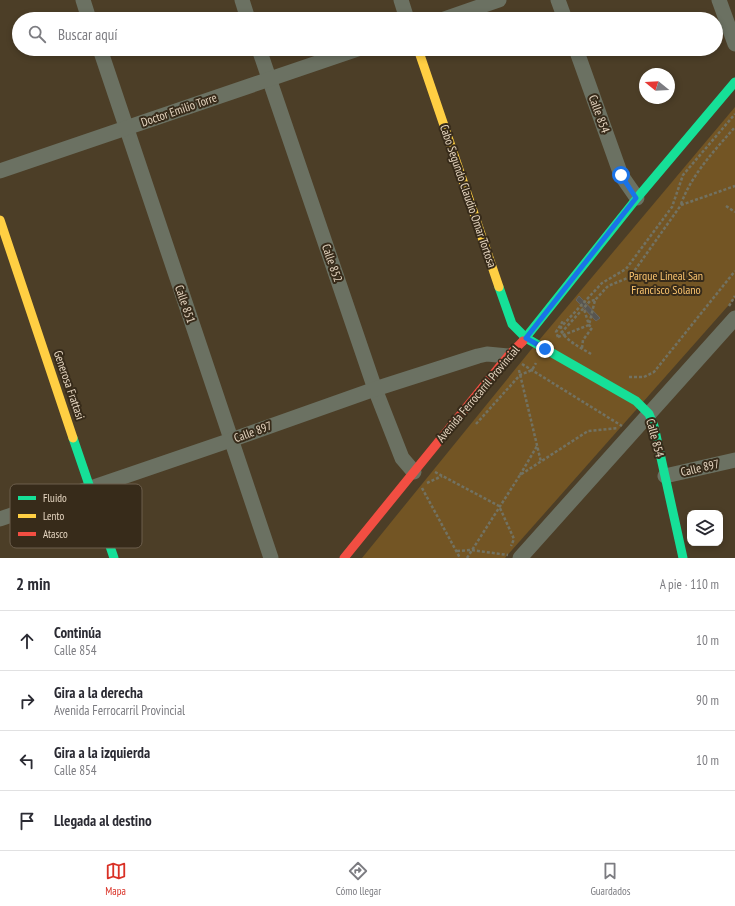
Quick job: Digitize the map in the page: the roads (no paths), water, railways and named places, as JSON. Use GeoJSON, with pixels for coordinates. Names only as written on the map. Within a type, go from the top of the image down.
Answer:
{"type":"FeatureCollection","features":[{"type":"Feature","properties":{"kind":"street"},"geometry":{"type":"LineString","coordinates":[[83,0],[87,12]]}},
{"type":"Feature","properties":{"kind":"street"},"geometry":{"type":"LineString","coordinates":[[242,0],[246,12]]}},
{"type":"Feature","properties":{"kind":"street"},"geometry":{"type":"LineString","coordinates":[[401,0],[405,12]]}},
{"type":"Feature","properties":{"kind":"street"},"geometry":{"type":"LineString","coordinates":[[464,12],[499,0]]}},
{"type":"Feature","properties":{"kind":"street"},"geometry":{"type":"LineString","coordinates":[[558,0],[562,12]]}},
{"type":"Feature","properties":{"kind":"street"},"geometry":{"type":"LineString","coordinates":[[719,0],[735,44]]}},
{"type":"Feature","properties":{"kind":"street","name":"Calle 851"},"geometry":{"type":"LineString","coordinates":[[102,56],[271,558]]}},
{"type":"Feature","properties":{"kind":"street","name":"Calle 852"},"geometry":{"type":"LineString","coordinates":[[261,56],[375,389],[402,458],[417,468]]}},
{"type":"Feature","properties":{"kind":"street","name":"Doctor Emilio Torre"},"geometry":{"type":"LineString","coordinates":[[0,171],[338,56]]}},
{"type":"Feature","properties":{"kind":"street","name":"Cabo Segundo Claudio Omar Tortosa"},"geometry":{"type":"LineString","coordinates":[[420,56],[509,317],[512,324],[526,338]]}},
{"type":"Feature","properties":{"kind":"street","name":"Calle 854"},"geometry":{"type":"LineString","coordinates":[[578,56],[621,175],[636,198]]}},
{"type":"Feature","properties":{"kind":"street","name":"Avenida Ferrocarril Provincial"},"geometry":{"type":"LineString","coordinates":[[344,558],[417,468],[512,359],[526,338],[636,198],[735,82]]}},
{"type":"Feature","properties":{"kind":"street","name":"Generosa Frattasi"},"geometry":{"type":"LineString","coordinates":[[0,220],[89,484]]}},
{"type":"Feature","properties":{"kind":"street"},"geometry":{"type":"LineString","coordinates":[[517,557],[735,318]]}},
{"type":"Feature","properties":{"kind":"street","name":"Calle 854"},"geometry":{"type":"LineString","coordinates":[[526,338],[636,401],[649,414],[654,426],[683,558]]}},
{"type":"Feature","properties":{"kind":"street","name":"Calle 897"},"geometry":{"type":"LineString","coordinates":[[99,484],[231,440],[375,389],[478,356],[487,354],[512,359]]}},
{"type":"Feature","properties":{"kind":"street","name":"Calle 897"},"geometry":{"type":"LineString","coordinates":[[665,476],[735,460]]}},
{"type":"Feature","properties":{"kind":"street","name":"Calle 897"},"geometry":{"type":"LineString","coordinates":[[0,519],[10,515]]}},
{"type":"Feature","properties":{"kind":"street","name":"Generosa Frattasi"},"geometry":{"type":"LineString","coordinates":[[111,548],[114,558]]}},
{"type":"Feature","properties":{"kind":"park label","name":"Parque Lineal San Francisco Solano"},"geometry":{"type":"Point","coordinates":[666,283]}}]}
